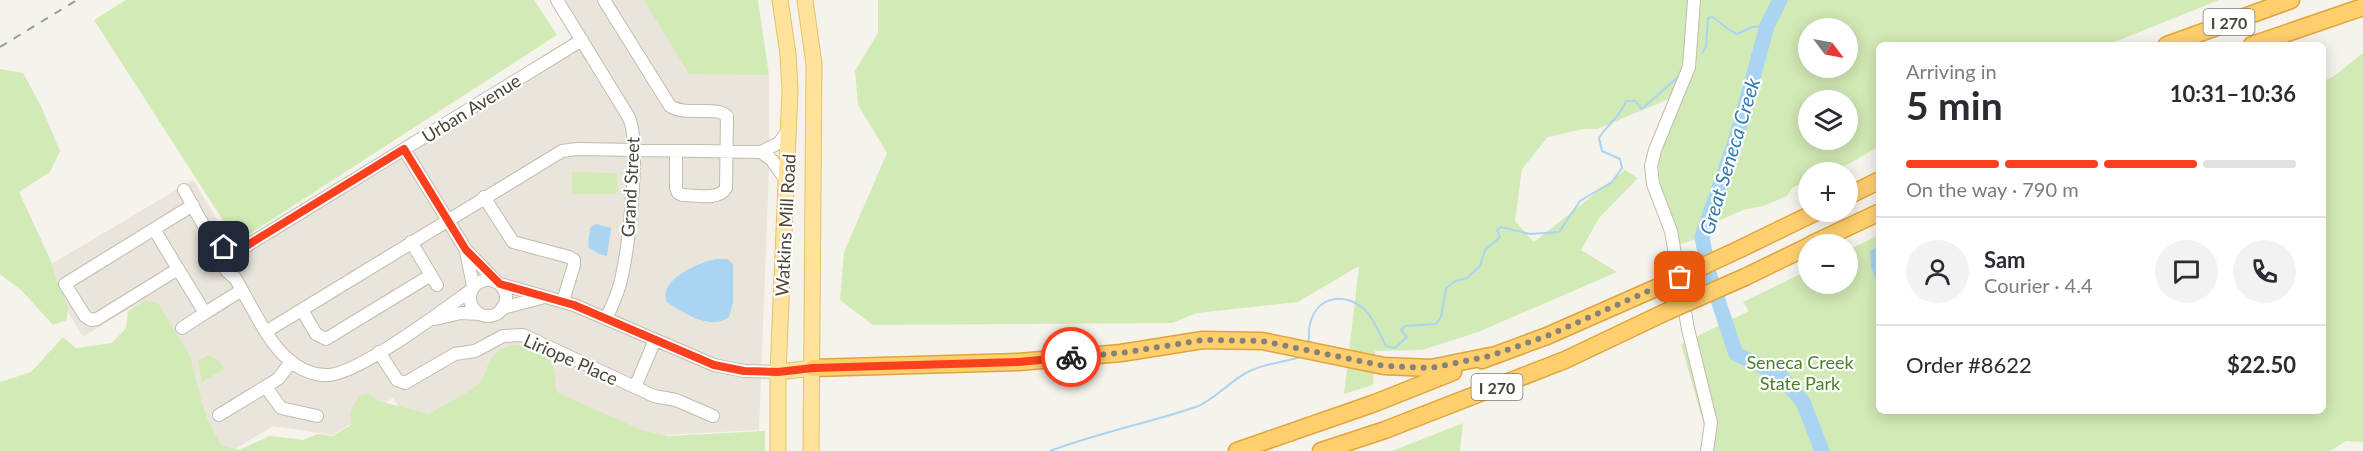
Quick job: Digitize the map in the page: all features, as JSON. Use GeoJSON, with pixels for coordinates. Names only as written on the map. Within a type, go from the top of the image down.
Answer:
{"type":"FeatureCollection","features":[{"type":"Feature","properties":{"kind":"highway","name":"I 270"},"geometry":{"type":"LineString","coordinates":[[2175,42],[2291,0]]}},
{"type":"Feature","properties":{"kind":"highway","name":"I 270"},"geometry":{"type":"LineString","coordinates":[[2261,42],[2363,7]]}},
{"type":"Feature","properties":{"kind":"highway"},"geometry":{"type":"LineString","coordinates":[[1858,191],[1876,182]]}},
{"type":"Feature","properties":{"kind":"highway","name":"I 270"},"geometry":{"type":"LineString","coordinates":[[1834,234],[1876,214]]}},
{"type":"Feature","properties":{"kind":"highway","name":"I 270"},"geometry":{"type":"LineString","coordinates":[[1237,451],[1375,403],[1490,356],[1547,336],[1665,284],[1798,221]]}},
{"type":"Feature","properties":{"kind":"highway","name":"I 270"},"geometry":{"type":"LineString","coordinates":[[1321,451],[1385,430],[1565,360],[1798,251]]}},
{"type":"Feature","properties":{"kind":"highway"},"geometry":{"type":"LineString","coordinates":[[813,368],[1019,362],[1121,353],[1203,340],[1262,341],[1384,366],[1431,368],[1490,356]]}},
{"type":"Feature","properties":{"kind":"main road","name":"Watkins Mill Road"},"geometry":{"type":"LineString","coordinates":[[778,451],[778,372],[789,128],[788,54],[780,0]]}},
{"type":"Feature","properties":{"kind":"main road","name":"Watkins Mill Road"},"geometry":{"type":"LineString","coordinates":[[805,0],[814,63],[811,451]]}},
{"type":"Feature","properties":{"kind":"main road"},"geometry":{"type":"LineString","coordinates":[[778,372],[813,368]]}},
{"type":"Feature","properties":{"kind":"street","name":"Grand Street"},"geometry":{"type":"LineString","coordinates":[[557,0],[630,120],[633,130],[631,208],[623,273],[606,319]]}},
{"type":"Feature","properties":{"kind":"street"},"geometry":{"type":"LineString","coordinates":[[604,0],[670,106],[685,112],[725,114],[727,119],[726,188],[723,193],[717,196],[678,193],[676,151]]}},
{"type":"Feature","properties":{"kind":"street"},"geometry":{"type":"LineString","coordinates":[[1694,0],[1689,67],[1655,150],[1651,166],[1653,184],[1671,231],[1688,329],[1711,423],[1707,451]]}},
{"type":"Feature","properties":{"kind":"street","name":"Urban Avenue"},"geometry":{"type":"LineString","coordinates":[[238,251],[582,40]]}},
{"type":"Feature","properties":{"kind":"street"},"geometry":{"type":"LineString","coordinates":[[267,331],[562,151],[577,149],[760,152],[779,143],[789,128]]}},
{"type":"Feature","properties":{"kind":"street"},"geometry":{"type":"LineString","coordinates":[[404,149],[466,250],[505,293],[502,308]]}},
{"type":"Feature","properties":{"kind":"street"},"geometry":{"type":"LineString","coordinates":[[760,152],[772,160],[787,182]]}},
{"type":"Feature","properties":{"kind":"street"},"geometry":{"type":"LineString","coordinates":[[184,190],[210,233],[224,247],[238,251],[231,262],[235,278],[277,347],[291,362],[310,373],[331,375],[346,371],[426,323],[481,280],[563,301],[714,365],[744,371],[778,372]]}},
{"type":"Feature","properties":{"kind":"street"},"geometry":{"type":"LineString","coordinates":[[484,197],[513,242],[574,260],[573,271],[563,301]]}},
{"type":"Feature","properties":{"kind":"street"},"geometry":{"type":"LineString","coordinates":[[178,269],[94,320],[85,316],[65,284],[193,205]]}},
{"type":"Feature","properties":{"kind":"street"},"geometry":{"type":"LineString","coordinates":[[154,229],[205,313]]}},
{"type":"Feature","properties":{"kind":"street"},"geometry":{"type":"LineString","coordinates":[[210,233],[211,245],[227,271],[235,278]]}},
{"type":"Feature","properties":{"kind":"street"},"geometry":{"type":"LineString","coordinates":[[302,310],[316,334],[326,339],[434,280],[411,242]]}},
{"type":"Feature","properties":{"kind":"street"},"geometry":{"type":"LineString","coordinates":[[466,250],[472,288],[471,304],[481,314]]}},
{"type":"Feature","properties":{"kind":"street"},"geometry":{"type":"LineString","coordinates":[[182,328],[242,290]]}},
{"type":"Feature","properties":{"kind":"street"},"geometry":{"type":"LineString","coordinates":[[426,323],[456,313],[490,316],[502,308],[548,297]]}},
{"type":"Feature","properties":{"kind":"street","name":"Liriope Place"},"geometry":{"type":"LineString","coordinates":[[379,352],[397,380],[405,383],[455,354],[475,351],[503,336],[523,335],[539,340],[659,398],[676,400],[705,416]]}},
{"type":"Feature","properties":{"kind":"street"},"geometry":{"type":"LineString","coordinates":[[635,387],[656,340]]}},
{"type":"Feature","properties":{"kind":"street"},"geometry":{"type":"LineString","coordinates":[[219,415],[278,379],[291,362]]}},
{"type":"Feature","properties":{"kind":"street"},"geometry":{"type":"LineString","coordinates":[[266,387],[281,408],[317,416]]}},
{"type":"Feature","properties":{"kind":"shaded area"},"geometry":{"type":"Polygon","coordinates":[[[550,0],[646,0],[690,72],[769,74],[769,170],[759,430],[643,436],[413,428],[393,398],[333,435],[273,426],[232,451],[221,451],[132,307],[83,337],[43,269],[193,180],[229,239],[240,242],[565,43],[570,38],[570,32],[550,0]]]}},
{"type":"Feature","properties":{"kind":"green space"},"geometry":{"type":"Polygon","coordinates":[[[126,0],[534,0],[557,35],[237,242],[94,20],[126,0]]]}},
{"type":"Feature","properties":{"kind":"green space"},"geometry":{"type":"Polygon","coordinates":[[[644,0],[758,0],[769,75],[689,74],[644,0]]]}},
{"type":"Feature","properties":{"kind":"green space"},"geometry":{"type":"Polygon","coordinates":[[[878,0],[2219,0],[2114,42],[1876,42],[1876,148],[1852,162],[1798,162],[1798,185],[1792,188],[1787,196],[1763,206],[1743,210],[1705,227],[1702,237],[1678,245],[1660,180],[1659,154],[1663,136],[1681,94],[1597,129],[1583,129],[1548,137],[1522,169],[1515,221],[1534,242],[1625,170],[1638,178],[1599,218],[1581,250],[1617,272],[1478,332],[1422,350],[1375,351],[1373,385],[1344,394],[1359,266],[1298,302],[1197,313],[1172,323],[873,325],[840,300],[844,252],[887,153],[858,105],[855,71],[878,33],[878,0]]]}},
{"type":"Feature","properties":{"kind":"green space","name":"Seneca Creek State Park"},"geometry":{"type":"Polygon","coordinates":[[[2363,53],[2363,442],[2346,441],[2330,451],[1702,451],[1706,433],[1681,344],[1749,311],[1743,302],[1798,275],[1798,294],[1858,294],[1858,245],[1876,236],[1876,414],[2326,414],[2326,80],[2363,53]]]}},
{"type":"Feature","properties":{"kind":"green space"},"geometry":{"type":"Polygon","coordinates":[[[0,69],[23,73],[41,106],[60,151],[50,172],[19,192],[51,261],[57,282],[68,306],[67,320],[53,325],[22,291],[0,274],[0,69]]]}},
{"type":"Feature","properties":{"kind":"green space"},"geometry":{"type":"Polygon","coordinates":[[[572,172],[617,173],[617,194],[572,194],[572,172]]]}},
{"type":"Feature","properties":{"kind":"green space"},"geometry":{"type":"Polygon","coordinates":[[[145,301],[158,303],[190,356],[208,421],[221,445],[239,450],[270,436],[303,440],[317,434],[333,436],[351,425],[350,416],[355,403],[360,396],[369,394],[378,401],[429,414],[476,386],[495,354],[511,346],[519,345],[535,348],[548,359],[554,370],[556,390],[560,394],[644,431],[668,436],[765,431],[765,451],[0,451],[0,382],[31,372],[63,337],[76,348],[112,343],[126,328],[128,311],[145,301]]]}},
{"type":"Feature","properties":{"kind":"green space"},"geometry":{"type":"Polygon","coordinates":[[[208,355],[218,360],[224,369],[202,382],[198,361],[208,355]]]}},
{"type":"Feature","properties":{"kind":"green space"},"geometry":{"type":"Polygon","coordinates":[[[1463,423],[1460,451],[1392,451],[1463,423]]]}},
{"type":"Feature","properties":{"kind":"water"},"geometry":{"type":"Polygon","coordinates":[[[596,224],[611,228],[607,256],[588,247],[590,228],[596,224]]]}},
{"type":"Feature","properties":{"kind":"water"},"geometry":{"type":"Polygon","coordinates":[[[1876,248],[1876,280],[1871,266],[1870,251],[1876,248]]]}},
{"type":"Feature","properties":{"kind":"water"},"geometry":{"type":"Polygon","coordinates":[[[716,259],[727,259],[733,264],[733,303],[729,317],[714,322],[697,319],[667,302],[668,286],[674,280],[691,268],[716,259]]]}},
{"type":"Feature","properties":{"kind":"waterway","name":"Great Seneca Creek"},"geometry":{"type":"LineString","coordinates":[[1780,0],[1767,26],[1736,139],[1702,237],[1709,273],[1736,354],[1780,375],[1803,402],[1822,451]]}},
{"type":"Feature","properties":{"kind":"waterway"},"geometry":{"type":"LineString","coordinates":[[1702,53],[1706,47],[1708,18],[1712,17],[1737,34],[1752,27],[1767,26]]}},
{"type":"Feature","properties":{"kind":"waterway"},"geometry":{"type":"LineString","coordinates":[[1308,343],[1309,326],[1314,315],[1319,307],[1332,300],[1348,300],[1364,309],[1386,346],[1395,348],[1407,337],[1401,330],[1405,326],[1436,324],[1441,317],[1446,288],[1456,281],[1467,278],[1480,266],[1485,250],[1500,237],[1497,230],[1501,227],[1530,234],[1559,232],[1580,201],[1612,182],[1622,168],[1620,159],[1602,151],[1599,138],[1602,133],[1621,111],[1626,101],[1635,101],[1642,109],[1679,76]]}},
{"type":"Feature","properties":{"kind":"waterway"},"geometry":{"type":"LineString","coordinates":[[1050,451],[1196,407],[1253,370],[1303,356]]}},
{"type":"Feature","properties":{"kind":"railway"},"geometry":{"type":"LineString","coordinates":[[0,47],[77,0]]}},
{"type":"Feature","properties":{"kind":"way so far"},"geometry":{"type":"LineString","coordinates":[[1071,357],[1121,353],[1203,340],[1262,341],[1384,366],[1431,368],[1490,356],[1547,336],[1680,277]]}},
{"type":"Feature","properties":{"kind":"route"},"geometry":{"type":"LineString","coordinates":[[224,247],[238,251],[404,149],[466,250],[486,273],[500,284],[574,305],[714,365],[744,371],[778,372],[813,368],[1019,362],[1071,357]]}}]}
